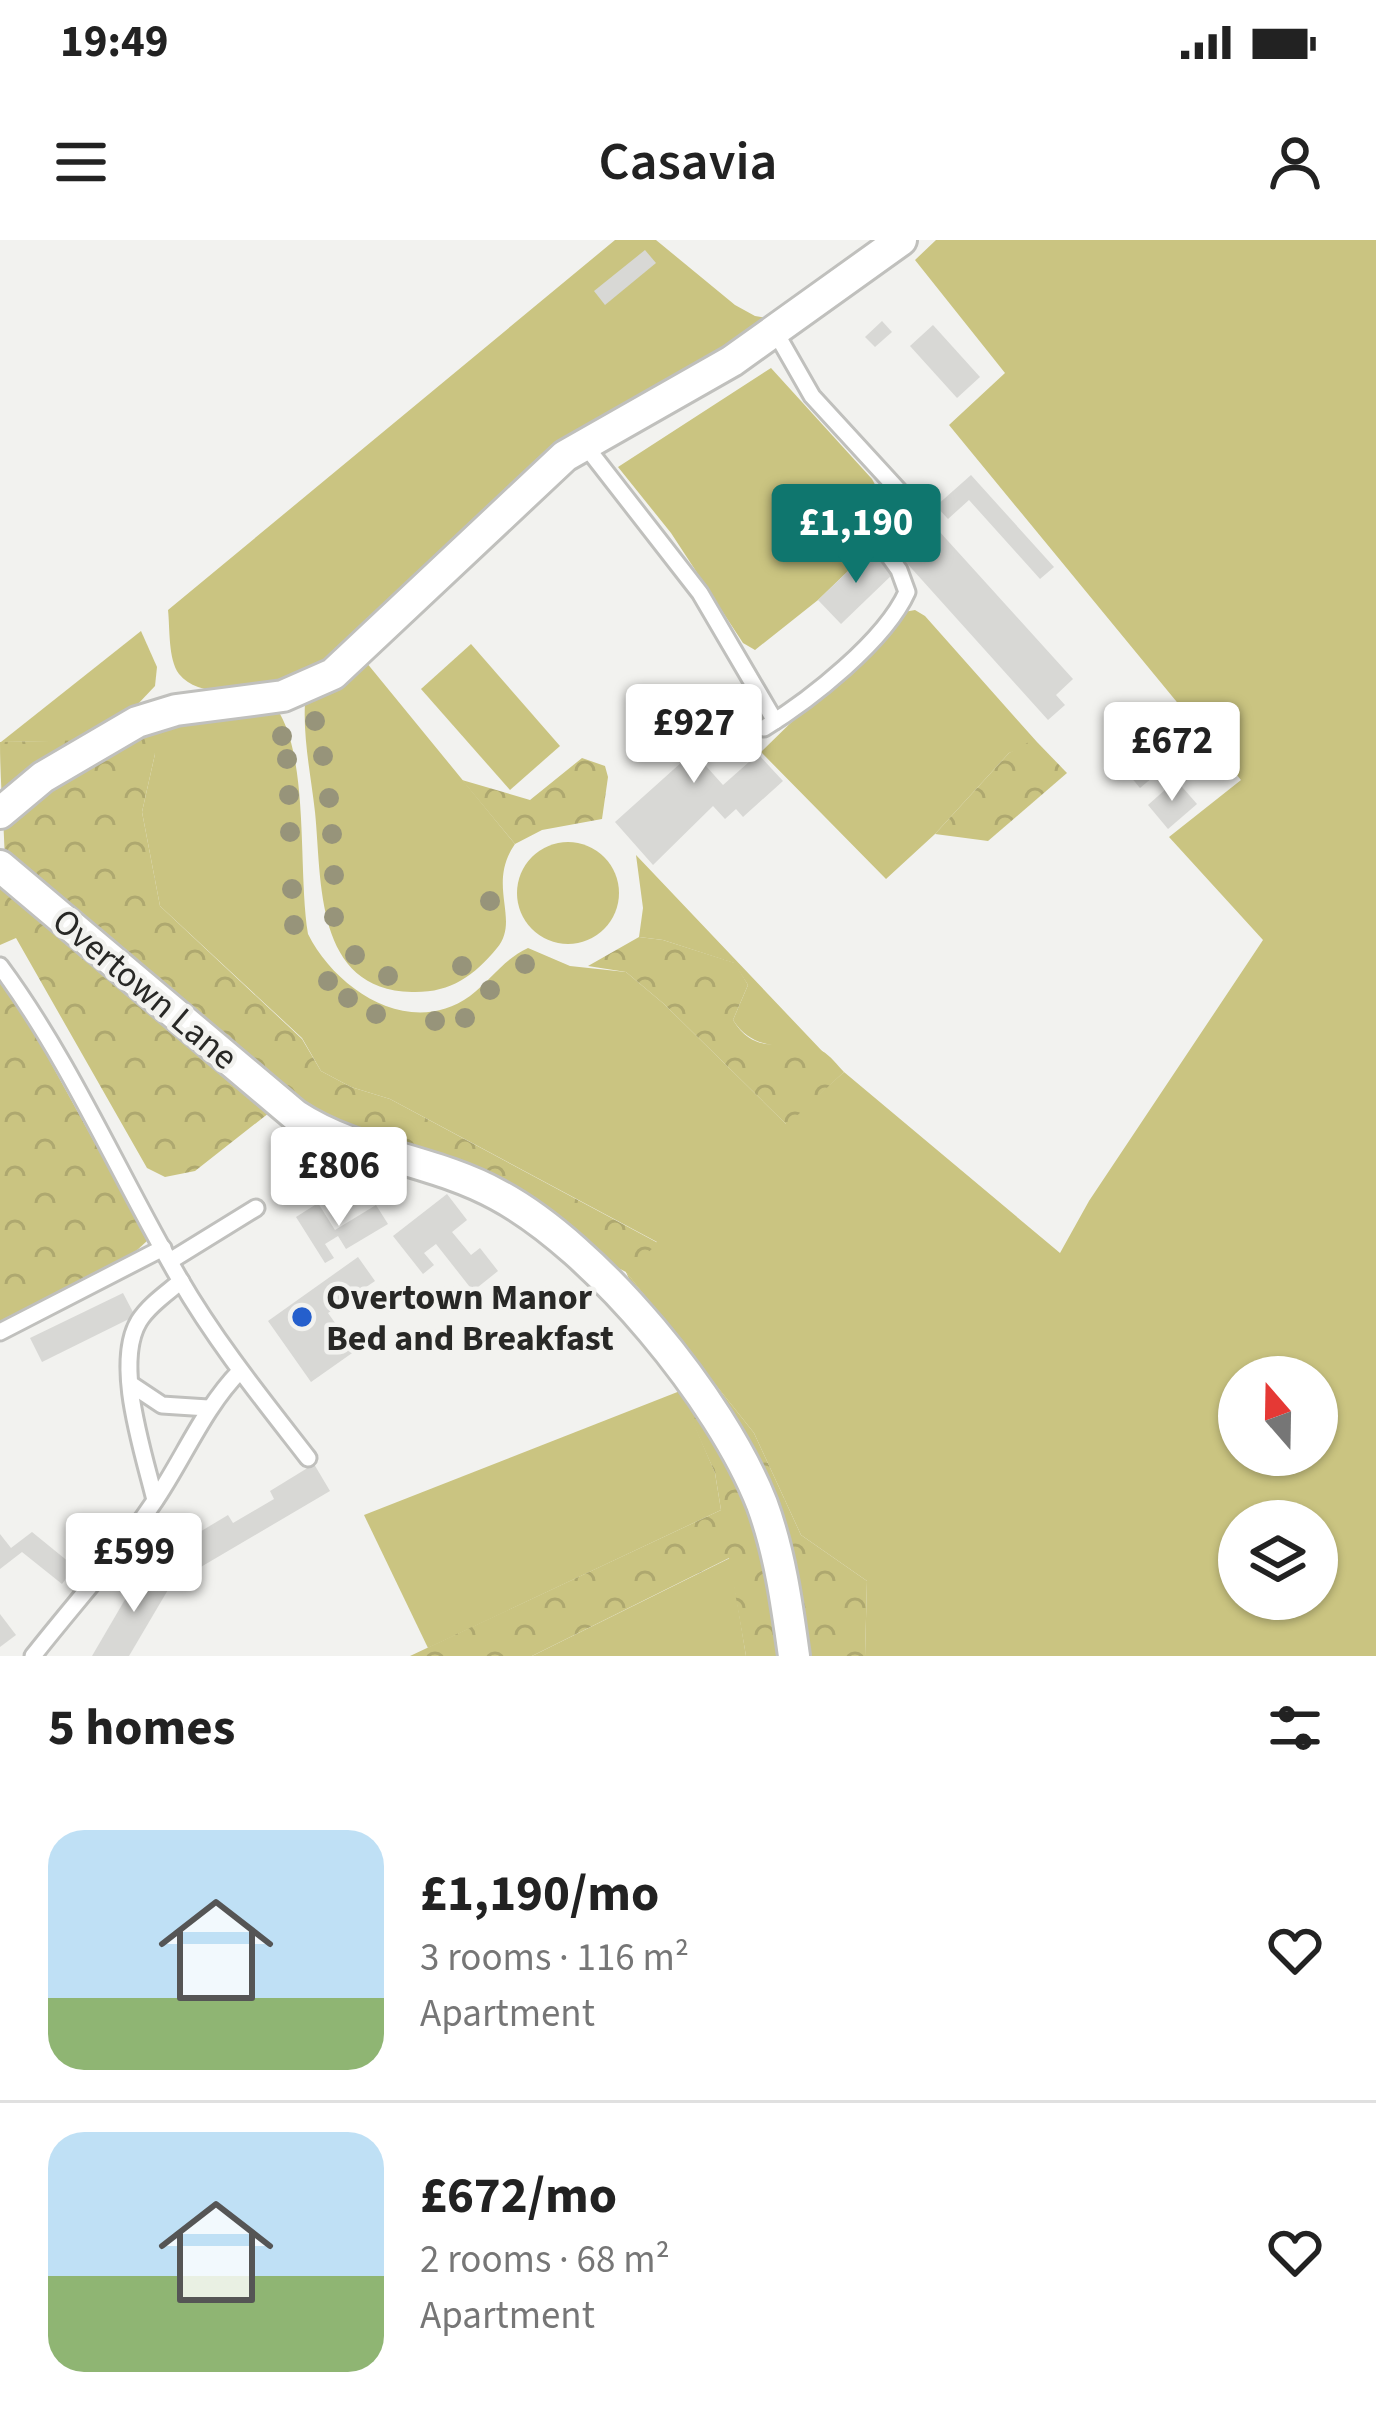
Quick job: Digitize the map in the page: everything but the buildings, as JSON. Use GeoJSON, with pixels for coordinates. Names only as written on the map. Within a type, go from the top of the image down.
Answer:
{"type":"FeatureCollection","features":[{"type":"Feature","properties":{"kind":"street"},"geometry":{"type":"LineString","coordinates":[[0,813],[44,777],[137,722],[176,710],[283,696],[333,674],[550,469],[584,444],[776,333],[902,240]]}},
{"type":"Feature","properties":{"kind":"street","name":"Overtown Lane"},"geometry":{"type":"LineString","coordinates":[[0,866],[295,1114],[350,1144],[499,1195],[614,1288],[695,1386],[747,1473],[772,1537],[794,1656]]}},
{"type":"Feature","properties":{"kind":"lane"},"geometry":{"type":"LineString","coordinates":[[584,444],[700,593],[769,724],[811,697],[850,662],[900,610],[908,592],[884,549],[907,512],[901,493],[812,396],[776,333]]}},
{"type":"Feature","properties":{"kind":"lane"},"geometry":{"type":"LineString","coordinates":[[0,966],[52,1046],[181,1281],[240,1371],[308,1458]]}},
{"type":"Feature","properties":{"kind":"lane"},"geometry":{"type":"LineString","coordinates":[[0,1332],[256,1208]]}},
{"type":"Feature","properties":{"kind":"lane"},"geometry":{"type":"LineString","coordinates":[[155,1500],[130,1354],[142,1317],[181,1281]]}},
{"type":"Feature","properties":{"kind":"lane"},"geometry":{"type":"LineString","coordinates":[[32,1656],[106,1569],[155,1500],[208,1408],[240,1371]]}},
{"type":"Feature","properties":{"kind":"lane"},"geometry":{"type":"LineString","coordinates":[[132,1385],[162,1405],[208,1408]]}},
{"type":"Feature","properties":{"kind":"green space"},"geometry":{"type":"Polygon","coordinates":[[[615,240],[656,240],[735,305],[755,316],[778,320],[660,392],[314,672],[225,691],[191,684],[179,674],[171,652],[168,610],[615,240]]]}},
{"type":"Feature","properties":{"kind":"green space"},"geometry":{"type":"Polygon","coordinates":[[[936,240],[1376,240],[1376,1656],[865,1656],[867,1581],[801,1535],[754,1433],[626,1272],[657,1242],[390,1099],[321,1071],[302,1038],[160,906],[142,812],[155,754],[120,740],[198,715],[280,714],[299,790],[308,934],[321,955],[356,990],[400,1010],[447,1008],[470,996],[528,948],[570,966],[626,972],[786,1124],[844,1072],[1060,1253],[1089,1201],[1263,940],[1169,837],[1241,780],[949,425],[1005,373],[915,260],[936,240]]]}},
{"type":"Feature","properties":{"kind":"green space"},"geometry":{"type":"Polygon","coordinates":[[[771,368],[872,479],[885,503],[872,548],[818,600],[755,650],[743,643],[671,533],[618,467],[771,368]]]}},
{"type":"Feature","properties":{"kind":"green space"},"geometry":{"type":"Polygon","coordinates":[[[915,610],[1037,742],[1009,753],[935,834],[886,879],[761,752],[904,612],[915,610]]]}},
{"type":"Feature","properties":{"kind":"green space"},"geometry":{"type":"Polygon","coordinates":[[[141,631],[157,667],[155,686],[137,705],[81,741],[1,742],[141,631]]]}},
{"type":"Feature","properties":{"kind":"green space"},"geometry":{"type":"Polygon","coordinates":[[[471,644],[560,746],[510,790],[421,689],[471,644]]]}},
{"type":"Feature","properties":{"kind":"green space"},"geometry":{"type":"Polygon","coordinates":[[[366,662],[515,844],[503,874],[503,937],[470,975],[438,990],[380,987],[356,973],[329,927],[305,703],[366,662]]]}},
{"type":"Feature","properties":{"kind":"green space"},"geometry":{"type":"Polygon","coordinates":[[[146,739],[155,754],[142,812],[160,906],[302,1039],[321,1071],[390,1099],[658,1243],[627,1273],[754,1433],[801,1535],[867,1581],[865,1656],[746,1656],[729,1558],[532,1656],[410,1656],[721,1510],[715,1473],[626,1272],[346,1129],[293,1094],[195,1171],[165,1177],[147,1168],[16,938],[0,945],[0,888],[5,889],[5,870],[0,742],[146,739]]]}},
{"type":"Feature","properties":{"kind":"green space"},"geometry":{"type":"Polygon","coordinates":[[[1037,742],[1067,773],[988,841],[935,834],[1009,753],[1037,742]]]}},
{"type":"Feature","properties":{"kind":"green space"},"geometry":{"type":"Polygon","coordinates":[[[582,758],[605,766],[608,777],[602,819],[542,830],[515,844],[462,780],[530,800],[582,758]]]}},
{"type":"Feature","properties":{"kind":"green space"},"geometry":{"type":"Polygon","coordinates":[[[568,842],[587,846],[604,857],[615,874],[619,893],[615,912],[604,929],[587,940],[568,944],[549,940],[532,929],[521,912],[517,893],[521,874],[532,857],[549,846],[568,842]]]}},
{"type":"Feature","properties":{"kind":"green space"},"geometry":{"type":"Polygon","coordinates":[[[636,855],[823,1052],[762,1043],[742,1031],[733,1020],[748,985],[734,963],[639,937],[643,908],[636,855]]]}},
{"type":"Feature","properties":{"kind":"green space"},"geometry":{"type":"Polygon","coordinates":[[[639,937],[735,963],[748,985],[733,1020],[743,1033],[764,1044],[797,1044],[822,1051],[844,1072],[787,1125],[626,972],[588,966],[639,937]]]}},
{"type":"Feature","properties":{"kind":"green space"},"geometry":{"type":"Polygon","coordinates":[[[0,970],[148,1240],[134,1253],[0,1323],[0,970]]]}},
{"type":"Feature","properties":{"kind":"green space"},"geometry":{"type":"Polygon","coordinates":[[[680,1391],[715,1473],[721,1510],[428,1648],[364,1515],[680,1391]]]}},
{"type":"Feature","properties":{"kind":"green space"},"geometry":{"type":"Polygon","coordinates":[[[730,1558],[746,1656],[532,1656],[730,1558]]]}},
{"type":"Feature","properties":{"kind":"place","name":"Overtown Manor Bed and Breakfast"},"geometry":{"type":"Point","coordinates":[302,1317]}}]}
